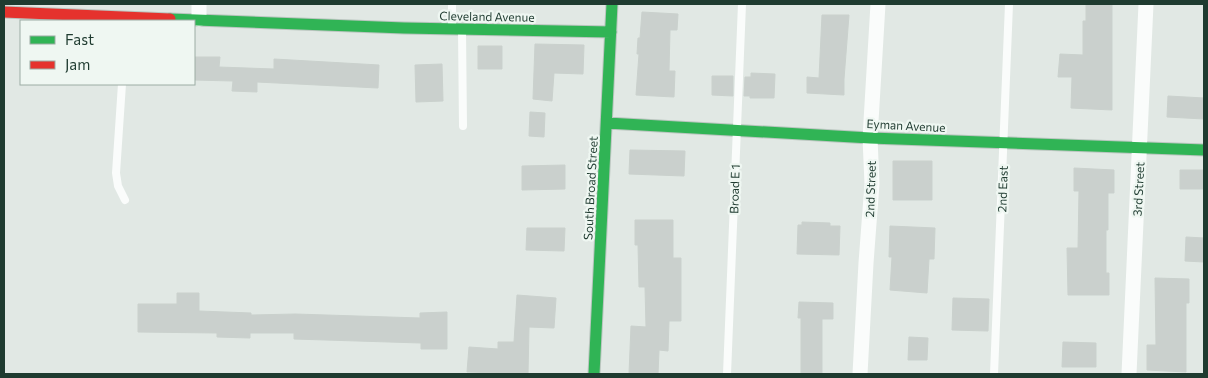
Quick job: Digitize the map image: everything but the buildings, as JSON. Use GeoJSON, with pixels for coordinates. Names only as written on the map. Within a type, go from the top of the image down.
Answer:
{"type":"FeatureCollection","features":[{"type":"Feature","properties":{"kind":"street","name":"South Broad Street"},"geometry":{"type":"LineString","coordinates":[[594,374],[612,4]]}},
{"type":"Feature","properties":{"kind":"street","name":"2nd Street"},"geometry":{"type":"LineString","coordinates":[[860,374],[872,184],[870,138],[878,4]]}},
{"type":"Feature","properties":{"kind":"street","name":"3rd Street"},"geometry":{"type":"LineString","coordinates":[[1129,374],[1146,4]]}},
{"type":"Feature","properties":{"kind":"street","name":"Cleveland Avenue"},"geometry":{"type":"LineString","coordinates":[[4,12],[127,19],[199,11],[457,29],[611,32]]}},
{"type":"Feature","properties":{"kind":"street","name":"Eyman Avenue"},"geometry":{"type":"LineString","coordinates":[[607,123],[870,138],[1204,150]]}},
{"type":"Feature","properties":{"kind":"lane"},"geometry":{"type":"LineString","coordinates":[[452,4],[457,29],[463,126]]}},
{"type":"Feature","properties":{"kind":"lane","name":"Broad E 1"},"geometry":{"type":"LineString","coordinates":[[727,374],[742,4]]}},
{"type":"Feature","properties":{"kind":"lane","name":"2nd East"},"geometry":{"type":"LineString","coordinates":[[994,374],[1009,4]]}},
{"type":"Feature","properties":{"kind":"lane"},"geometry":{"type":"LineString","coordinates":[[122,85],[116,173],[118,186],[125,200]]}},
{"type":"Feature","properties":{"kind":"traffic: fast"},"geometry":{"type":"LineString","coordinates":[[594,374],[612,4]]}},
{"type":"Feature","properties":{"kind":"traffic: fast"},"geometry":{"type":"LineString","coordinates":[[170,19],[404,28],[611,32]]}},
{"type":"Feature","properties":{"kind":"traffic: fast"},"geometry":{"type":"LineString","coordinates":[[607,123],[870,138],[1204,150]]}},
{"type":"Feature","properties":{"kind":"traffic: jam"},"geometry":{"type":"LineString","coordinates":[[4,12],[170,19]]}}]}
